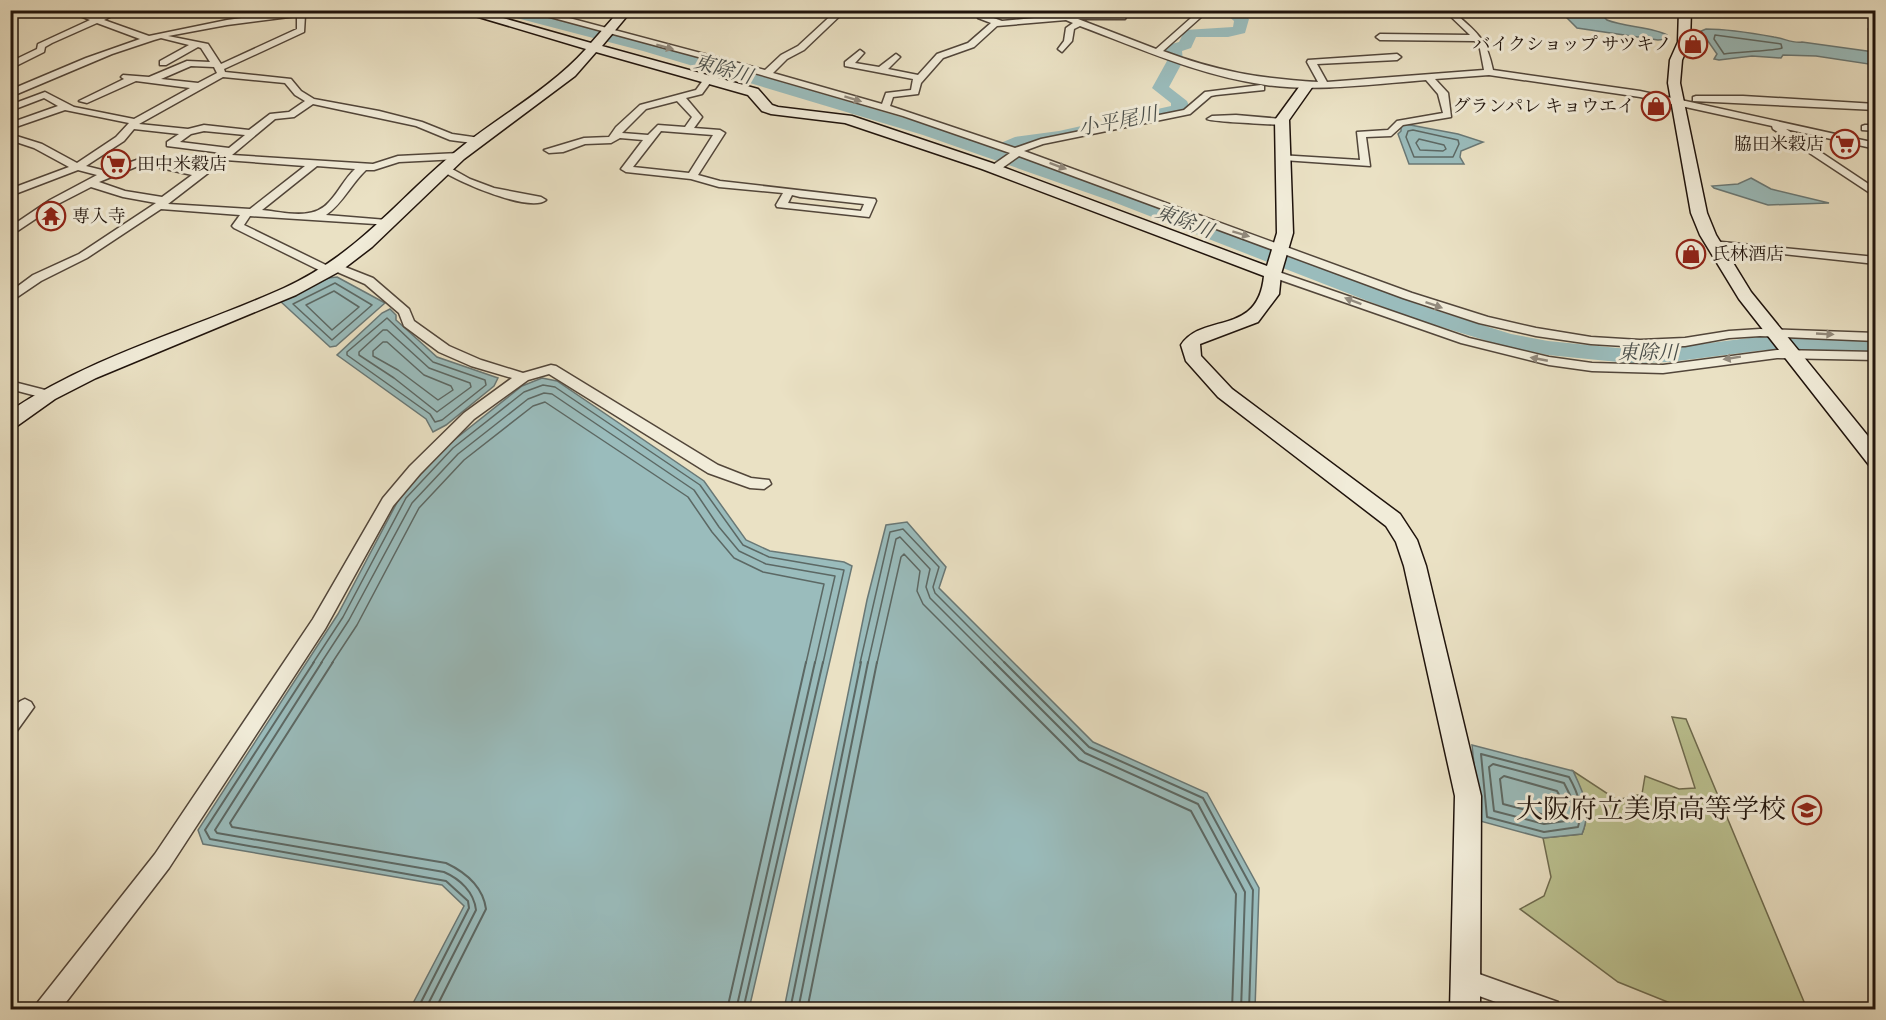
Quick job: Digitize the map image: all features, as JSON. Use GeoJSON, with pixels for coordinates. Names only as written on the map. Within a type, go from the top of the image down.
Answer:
{"type":"FeatureCollection","features":[{"type":"Feature","properties":{"kind":"street"},"geometry":{"type":"LineString","coordinates":[[70,10],[125,33],[151,38],[178,39],[205,46],[209,57],[219,69]]}},
{"type":"Feature","properties":{"kind":"street"},"geometry":{"type":"LineString","coordinates":[[10,66],[41,50],[39,48],[44,44],[120,10]]}},
{"type":"Feature","properties":{"kind":"street"},"geometry":{"type":"LineString","coordinates":[[10,94],[151,38],[193,28],[321,10]]}},
{"type":"Feature","properties":{"kind":"street"},"geometry":{"type":"LineString","coordinates":[[460,10],[597,45],[753,92],[767,108],[776,111],[847,119],[1277,260],[1355,277],[1480,320],[1535,333],[1591,340],[1672,343],[1741,333],[1782,342],[1875,356]]}},
{"type":"Feature","properties":{"kind":"street"},"geometry":{"type":"LineString","coordinates":[[528,10],[885,108],[1017,152],[1237,234],[1277,260],[1300,282],[1468,343],[1550,362],[1613,369],[1664,369],[1743,357],[1782,342],[1875,337]]}},
{"type":"Feature","properties":{"kind":"street"},"geometry":{"type":"LineString","coordinates":[[10,421],[48,395],[89,375],[290,291],[332,269],[366,244],[459,156],[559,83],[597,45],[627,10]]}},
{"type":"Feature","properties":{"kind":"street"},"geometry":{"type":"LineString","coordinates":[[766,74],[784,57],[801,48],[842,10]]}},
{"type":"Feature","properties":{"kind":"street"},"geometry":{"type":"LineString","coordinates":[[980,10],[981,16],[1000,23]]}},
{"type":"Feature","properties":{"kind":"street"},"geometry":{"type":"LineString","coordinates":[[1047,10],[1183,62],[1230,75],[1306,87]]}},
{"type":"Feature","properties":{"kind":"street"},"geometry":{"type":"LineString","coordinates":[[1158,51],[1205,10]]}},
{"type":"Feature","properties":{"kind":"street"},"geometry":{"type":"LineString","coordinates":[[1472,10],[1450,13],[1478,38],[1484,49],[1489,72]]}},
{"type":"Feature","properties":{"kind":"street"},"geometry":{"type":"LineString","coordinates":[[1685,10],[1684,42],[1674,72],[1677,102],[1699,213],[1712,244],[1747,298],[1875,460]]}},
{"type":"Feature","properties":{"kind":"street"},"geometry":{"type":"LineString","coordinates":[[10,193],[77,167],[120,139],[133,124],[198,86],[219,69],[273,41],[301,30],[301,13]]}},
{"type":"Feature","properties":{"kind":"street"},"geometry":{"type":"LineString","coordinates":[[885,108],[889,95],[915,92],[916,82],[940,56],[971,45],[992,25],[1037,15],[1069,19],[1094,15],[1122,17]]}},
{"type":"Feature","properties":{"kind":"street"},"geometry":{"type":"LineString","coordinates":[[1062,49],[1068,40],[1070,28],[1080,22]]}},
{"type":"Feature","properties":{"kind":"street"},"geometry":{"type":"LineString","coordinates":[[1380,37],[1478,38]]}},
{"type":"Feature","properties":{"kind":"street"},"geometry":{"type":"LineString","coordinates":[[163,63],[198,44]]}},
{"type":"Feature","properties":{"kind":"street"},"geometry":{"type":"LineString","coordinates":[[860,53],[848,64],[920,78]]}},
{"type":"Feature","properties":{"kind":"street"},"geometry":{"type":"LineString","coordinates":[[881,70],[896,57]]}},
{"type":"Feature","properties":{"kind":"street"},"geometry":{"type":"LineString","coordinates":[[1323,85],[1321,76],[1311,62],[1397,57]]}},
{"type":"Feature","properties":{"kind":"street"},"geometry":{"type":"LineString","coordinates":[[150,80],[190,63],[204,65],[288,81],[298,93],[311,101],[419,124],[450,137],[480,141]]}},
{"type":"Feature","properties":{"kind":"street"},"geometry":{"type":"LineString","coordinates":[[549,150],[563,149],[584,141],[605,142],[616,135],[625,122],[643,107],[699,92],[710,79],[735,65]]}},
{"type":"Feature","properties":{"kind":"street"},"geometry":{"type":"LineString","coordinates":[[994,169],[1017,152],[1041,142],[1187,112],[1208,94],[1216,92],[1489,72],[1640,94],[1875,146]]}},
{"type":"Feature","properties":{"kind":"street"},"geometry":{"type":"LineString","coordinates":[[84,101],[130,77],[198,86]]}},
{"type":"Feature","properties":{"kind":"street"},"geometry":{"type":"LineString","coordinates":[[1283,157],[1366,164],[1360,134],[1391,133],[1400,123],[1414,123],[1448,115],[1443,93],[1428,77]]}},
{"type":"Feature","properties":{"kind":"street"},"geometry":{"type":"LineString","coordinates":[[10,108],[58,89],[38,83]]}},
{"type":"Feature","properties":{"kind":"street"},"geometry":{"type":"LineString","coordinates":[[1306,87],[1282,122],[1285,233],[1271,294],[1252,318],[1194,340],[1190,345],[1192,357],[1225,393],[1247,411],[1393,520],[1406,540],[1415,566],[1439,664],[1468,796],[1465,1010]]}},
{"type":"Feature","properties":{"kind":"street"},"geometry":{"type":"LineString","coordinates":[[45,95],[63,106],[133,124],[188,132]]}},
{"type":"Feature","properties":{"kind":"street"},"geometry":{"type":"LineString","coordinates":[[680,98],[697,117],[688,130]]}},
{"type":"Feature","properties":{"kind":"street"},"geometry":{"type":"LineString","coordinates":[[1696,106],[1694,99],[1743,99],[1875,107]]}},
{"type":"Feature","properties":{"kind":"street"},"geometry":{"type":"LineString","coordinates":[[10,298],[37,278],[83,256],[162,204],[273,116],[291,115],[311,101]]}},
{"type":"Feature","properties":{"kind":"street"},"geometry":{"type":"LineString","coordinates":[[10,126],[63,106]]}},
{"type":"Feature","properties":{"kind":"street"},"geometry":{"type":"LineString","coordinates":[[1212,119],[1236,118],[1282,122]]}},
{"type":"Feature","properties":{"kind":"street"},"geometry":{"type":"LineString","coordinates":[[1767,122],[1875,194]]}},
{"type":"Feature","properties":{"kind":"street"},"geometry":{"type":"LineString","coordinates":[[10,233],[54,202],[106,174],[157,152],[188,132],[204,128],[252,133]]}},
{"type":"Feature","properties":{"kind":"street"},"geometry":{"type":"LineString","coordinates":[[692,176],[720,133],[658,128],[626,169],[692,176],[718,184],[789,191],[871,201],[865,215],[781,205],[789,191]]}},
{"type":"Feature","properties":{"kind":"street"},"geometry":{"type":"LineString","coordinates":[[616,135],[650,138]]}},
{"type":"Feature","properties":{"kind":"street"},"geometry":{"type":"LineString","coordinates":[[10,137],[38,146],[77,167],[106,174]]}},
{"type":"Feature","properties":{"kind":"street"},"geometry":{"type":"LineString","coordinates":[[157,152],[226,154],[374,167],[398,159],[459,156]]}},
{"type":"Feature","properties":{"kind":"street"},"geometry":{"type":"LineString","coordinates":[[157,152],[200,174]]}},
{"type":"Feature","properties":{"kind":"street"},"geometry":{"type":"LineString","coordinates":[[315,163],[250,212],[238,226],[332,269],[369,281],[405,312],[408,323],[444,349],[476,363],[523,377]]}},
{"type":"Feature","properties":{"kind":"street"},"geometry":{"type":"LineString","coordinates":[[316,217],[333,205],[348,181],[364,166]]}},
{"type":"Feature","properties":{"kind":"street"},"geometry":{"type":"LineString","coordinates":[[445,168],[470,183],[499,193],[541,200]]}},
{"type":"Feature","properties":{"kind":"street"},"geometry":{"type":"LineString","coordinates":[[90,183],[162,204],[211,211],[387,223]]}},
{"type":"Feature","properties":{"kind":"street"},"geometry":{"type":"LineString","coordinates":[[1712,244],[1875,261]]}},
{"type":"Feature","properties":{"kind":"street"},"geometry":{"type":"LineString","coordinates":[[46,1010],[162,861],[319,624],[388,502],[469,416],[523,377],[551,369],[712,468],[750,483],[764,484]]}},
{"type":"Feature","properties":{"kind":"street"},"geometry":{"type":"LineString","coordinates":[[10,385],[48,395]]}},
{"type":"Feature","properties":{"kind":"street"},"geometry":{"type":"LineString","coordinates":[[10,726],[25,706]]}},
{"type":"Feature","properties":{"kind":"street"},"geometry":{"type":"LineString","coordinates":[[1465,980],[1550,1010]]}},
{"type":"Feature","properties":{"kind":"green space"},"geometry":{"type":"Polygon","coordinates":[[[1672,717],[1686,719],[1807,1009],[1685,1009],[1618,982],[1520,909],[1544,896],[1551,877],[1543,838],[1582,834],[1586,817],[1585,802],[1573,771],[1617,800],[1642,794],[1645,776],[1679,789],[1695,788],[1672,717]]]}},
{"type":"Feature","properties":{"kind":"water"},"geometry":{"type":"Polygon","coordinates":[[[1564,11],[1608,14],[1610,15],[1605,18],[1607,20],[1661,32],[1667,35],[1667,39],[1658,40],[1577,28],[1564,15],[1564,11]]]}},
{"type":"Feature","properties":{"kind":"water"},"geometry":{"type":"Polygon","coordinates":[[[1706,29],[1740,31],[1796,42],[1867,51],[1875,53],[1875,65],[1816,56],[1783,55],[1781,58],[1752,56],[1714,59],[1717,54],[1701,31],[1706,29]]]}},
{"type":"Feature","properties":{"kind":"water"},"geometry":{"type":"Polygon","coordinates":[[[1405,124],[1458,134],[1483,142],[1461,151],[1460,157],[1464,164],[1409,164],[1398,134],[1401,126],[1405,124]]]}},
{"type":"Feature","properties":{"kind":"water"},"geometry":{"type":"Polygon","coordinates":[[[1751,178],[1771,189],[1829,203],[1768,205],[1712,186],[1738,184],[1751,178]]]}},
{"type":"Feature","properties":{"kind":"water"},"geometry":{"type":"Polygon","coordinates":[[[337,277],[385,303],[336,346],[330,347],[280,301],[328,278],[337,277]]]}},
{"type":"Feature","properties":{"kind":"water"},"geometry":{"type":"Polygon","coordinates":[[[390,309],[396,315],[396,320],[437,357],[498,378],[494,386],[446,425],[433,432],[426,419],[337,355],[382,313],[390,309]]]}},
{"type":"Feature","properties":{"kind":"water"},"geometry":{"type":"Polygon","coordinates":[[[542,378],[557,381],[704,481],[746,540],[770,551],[844,562],[852,566],[749,1009],[410,1009],[464,906],[442,885],[203,844],[198,830],[338,614],[401,495],[449,444],[522,386],[542,378]]]}},
{"type":"Feature","properties":{"kind":"water"},"geometry":{"type":"Polygon","coordinates":[[[907,522],[946,567],[939,588],[1093,742],[1207,793],[1259,888],[1255,1009],[784,1009],[867,600],[886,525],[907,522]]]}},
{"type":"Feature","properties":{"kind":"water"},"geometry":{"type":"Polygon","coordinates":[[[1472,745],[1573,771],[1583,794],[1586,809],[1582,834],[1543,838],[1480,821],[1472,745]]]}},
{"type":"Feature","properties":{"kind":"waterway","name":"東除川"},"geometry":{"type":"LineString","coordinates":[[502,10],[649,48],[929,131],[992,153]]}},
{"type":"Feature","properties":{"kind":"waterway","name":"小平尾川"},"geometry":{"type":"LineString","coordinates":[[992,153],[1015,142],[1059,136],[1177,110],[1180,106],[1179,101],[1160,88],[1175,61],[1174,48],[1185,45],[1190,33],[1240,30],[1242,19],[1228,10]]}},
{"type":"Feature","properties":{"kind":"waterway","name":"東除川"},"geometry":{"type":"LineString","coordinates":[[992,153],[1118,197],[1417,312],[1507,340],[1548,348],[1628,356],[1670,355],[1765,343],[1876,348]]}},
{"type":"Feature","properties":{"kind":"place","name":"バイクショップ サツキノ"},"geometry":{"type":"Point","coordinates":[1693,44]}},
{"type":"Feature","properties":{"kind":"place","name":"グランパレ キョウエイ"},"geometry":{"type":"Point","coordinates":[1656,106]}},
{"type":"Feature","properties":{"kind":"place","name":"脇田米穀店"},"geometry":{"type":"Point","coordinates":[1845,144]}},
{"type":"Feature","properties":{"kind":"place","name":"田中米穀店"},"geometry":{"type":"Point","coordinates":[116,164]}},
{"type":"Feature","properties":{"kind":"place","name":"専入寺"},"geometry":{"type":"Point","coordinates":[51,216]}},
{"type":"Feature","properties":{"kind":"place","name":"氏林酒店"},"geometry":{"type":"Point","coordinates":[1691,254]}},
{"type":"Feature","properties":{"kind":"place","name":"大阪府立美原高等学校"},"geometry":{"type":"Point","coordinates":[1807,810]}}]}
